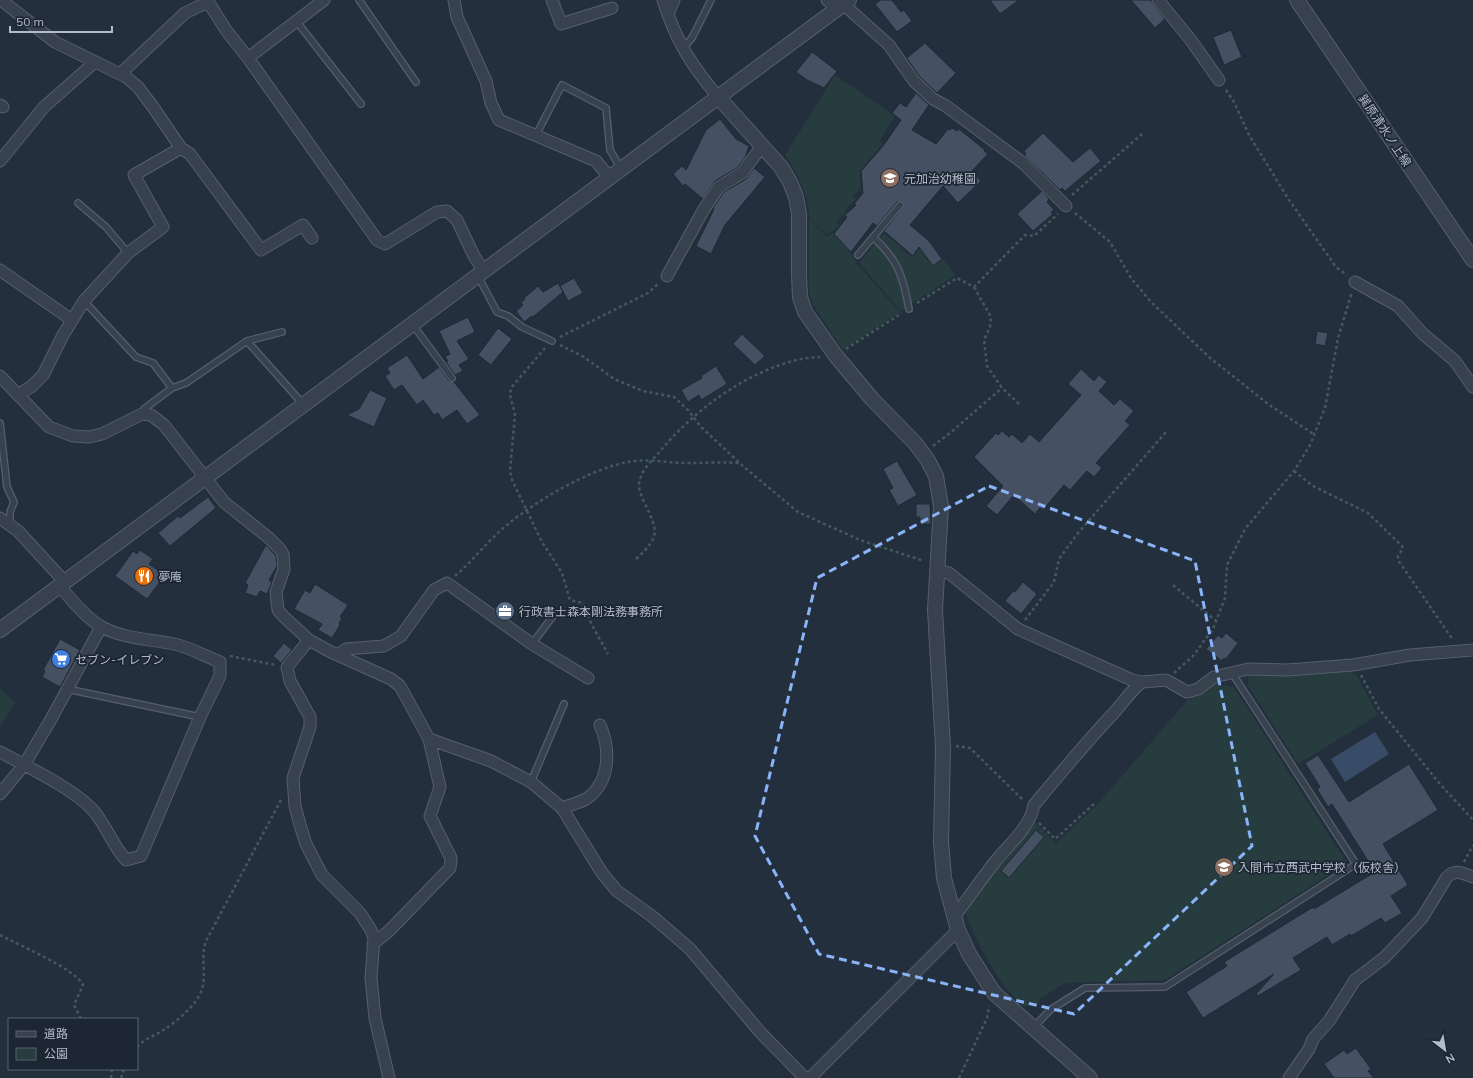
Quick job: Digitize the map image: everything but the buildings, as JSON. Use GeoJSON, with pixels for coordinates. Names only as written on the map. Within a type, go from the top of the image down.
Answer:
{"type":"FeatureCollection","features":[{"type":"Feature","properties":{"kind":"street"},"geometry":{"type":"LineString","coordinates":[[1,0],[55,42],[120,74],[138,88],[181,148],[190,154],[261,250],[303,225],[312,238]]}},
{"type":"Feature","properties":{"kind":"street"},"geometry":{"type":"LineString","coordinates":[[454,0],[457,17],[486,81],[491,103],[499,120],[596,161],[616,174]]}},
{"type":"Feature","properties":{"kind":"street"},"geometry":{"type":"LineString","coordinates":[[552,0],[561,24],[612,8]]}},
{"type":"Feature","properties":{"kind":"street"},"geometry":{"type":"LineString","coordinates":[[663,0],[682,49],[703,80],[781,167],[796,197],[799,214],[800,297],[805,312],[834,353],[872,399],[922,452],[936,476],[941,506],[936,610],[943,747],[941,842],[944,878],[958,930],[969,954],[994,993],[1090,1078]]}},
{"type":"Feature","properties":{"kind":"street"},"geometry":{"type":"LineString","coordinates":[[668,14],[674,0]]}},
{"type":"Feature","properties":{"kind":"street"},"geometry":{"type":"LineString","coordinates":[[1158,0],[1190,39],[1219,80]]}},
{"type":"Feature","properties":{"kind":"street","name":"巽原清水ノ上線"},"geometry":{"type":"LineString","coordinates":[[1297,0],[1473,260]]}},
{"type":"Feature","properties":{"kind":"street"},"geometry":{"type":"LineString","coordinates":[[120,74],[185,13],[207,1],[226,30],[248,58],[377,240],[385,244],[437,212],[447,211],[457,220],[481,274]]}},
{"type":"Feature","properties":{"kind":"street"},"geometry":{"type":"LineString","coordinates":[[248,58],[297,22],[318,2]]}},
{"type":"Feature","properties":{"kind":"street"},"geometry":{"type":"LineString","coordinates":[[0,630],[719,98],[839,3],[889,45],[914,81],[933,99],[946,106],[1023,163],[1065,204]]}},
{"type":"Feature","properties":{"kind":"street"},"geometry":{"type":"LineString","coordinates":[[0,161],[44,107],[95,62]]}},
{"type":"Feature","properties":{"kind":"street"},"geometry":{"type":"LineString","coordinates":[[667,276],[704,209],[719,187],[742,173],[762,146]]}},
{"type":"Feature","properties":{"kind":"street"},"geometry":{"type":"LineString","coordinates":[[18,395],[32,386],[43,375],[72,320],[84,301],[128,253],[163,227],[134,175],[181,148]]}},
{"type":"Feature","properties":{"kind":"street"},"geometry":{"type":"LineString","coordinates":[[0,270],[72,320]]}},
{"type":"Feature","properties":{"kind":"street"},"geometry":{"type":"LineString","coordinates":[[1354,282],[1398,306],[1410,321],[1455,361],[1473,388]]}},
{"type":"Feature","properties":{"kind":"street"},"geometry":{"type":"LineString","coordinates":[[0,376],[49,427],[73,436],[89,437],[102,434],[142,414],[151,416],[164,425],[224,502],[269,538],[280,549],[284,561],[276,592],[278,610],[298,631],[310,640],[331,652],[339,654],[391,679],[400,686],[430,739],[440,787],[430,816],[451,858],[450,868],[389,931],[373,944]]}},
{"type":"Feature","properties":{"kind":"street"},"geometry":{"type":"LineString","coordinates":[[0,518],[10,524],[101,626],[113,632],[144,640],[175,644],[220,662],[220,676],[200,718],[141,856],[126,860],[117,850],[104,826],[92,809],[74,795],[0,752]]}},
{"type":"Feature","properties":{"kind":"street"},"geometry":{"type":"LineString","coordinates":[[937,567],[949,574],[1018,629],[1132,680],[1142,682],[1166,680],[1187,692],[1198,689],[1214,677],[1248,669],[1287,670],[1353,665],[1410,655],[1473,650]]}},
{"type":"Feature","properties":{"kind":"street"},"geometry":{"type":"LineString","coordinates":[[339,654],[346,649],[384,646],[401,636],[430,595],[447,582],[532,644],[588,678]]}},
{"type":"Feature","properties":{"kind":"street"},"geometry":{"type":"LineString","coordinates":[[0,794],[24,765],[101,626]]}},
{"type":"Feature","properties":{"kind":"street"},"geometry":{"type":"LineString","coordinates":[[310,640],[287,667],[290,681],[310,717],[310,727],[293,778],[298,819],[313,861],[322,875],[367,921],[374,938],[371,978],[376,1018],[389,1078]]}},
{"type":"Feature","properties":{"kind":"street"},"geometry":{"type":"LineString","coordinates":[[955,916],[1090,737],[1110,718],[1134,688],[1142,682]]}},
{"type":"Feature","properties":{"kind":"street"},"geometry":{"type":"LineString","coordinates":[[562,808],[586,799],[602,782],[607,758],[603,732],[600,725]]}},
{"type":"Feature","properties":{"kind":"street"},"geometry":{"type":"LineString","coordinates":[[430,739],[491,761],[531,782],[562,808],[602,873],[616,891],[653,916],[690,949],[760,1032],[804,1078],[812,1076],[958,930]]}},
{"type":"Feature","properties":{"kind":"street"},"geometry":{"type":"LineString","coordinates":[[1289,1078],[1309,1049],[1312,1039],[1329,1021],[1355,980],[1384,958],[1422,918],[1446,877],[1450,873],[1459,871],[1473,877]]}},
{"type":"Feature","properties":{"kind":"lane"},"geometry":{"type":"LineString","coordinates":[[359,0],[416,82]]}},
{"type":"Feature","properties":{"kind":"lane"},"geometry":{"type":"LineString","coordinates":[[682,49],[692,38],[711,0]]}},
{"type":"Feature","properties":{"kind":"lane"},"geometry":{"type":"LineString","coordinates":[[297,22],[361,104]]}},
{"type":"Feature","properties":{"kind":"lane"},"geometry":{"type":"LineString","coordinates":[[536,135],[562,85],[606,108],[610,150],[616,174]]}},
{"type":"Feature","properties":{"kind":"lane"},"geometry":{"type":"LineString","coordinates":[[78,203],[106,227],[128,253]]}},
{"type":"Feature","properties":{"kind":"lane"},"geometry":{"type":"LineString","coordinates":[[858,255],[900,205]]}},
{"type":"Feature","properties":{"kind":"lane"},"geometry":{"type":"LineString","coordinates":[[873,237],[890,253],[898,268],[904,285],[909,309]]}},
{"type":"Feature","properties":{"kind":"lane"},"geometry":{"type":"LineString","coordinates":[[481,274],[497,312],[508,316],[522,327],[552,341]]}},
{"type":"Feature","properties":{"kind":"lane"},"geometry":{"type":"LineString","coordinates":[[84,301],[136,357],[153,363],[172,388]]}},
{"type":"Feature","properties":{"kind":"lane"},"geometry":{"type":"LineString","coordinates":[[413,325],[452,378]]}},
{"type":"Feature","properties":{"kind":"lane"},"geometry":{"type":"LineString","coordinates":[[142,414],[144,409],[172,388],[186,383],[247,341],[282,332]]}},
{"type":"Feature","properties":{"kind":"lane"},"geometry":{"type":"LineString","coordinates":[[247,341],[304,406]]}},
{"type":"Feature","properties":{"kind":"lane"},"geometry":{"type":"LineString","coordinates":[[0,423],[7,487],[14,502],[10,512],[10,524]]}},
{"type":"Feature","properties":{"kind":"lane"},"geometry":{"type":"LineString","coordinates":[[532,644],[553,616]]}},
{"type":"Feature","properties":{"kind":"lane"},"geometry":{"type":"LineString","coordinates":[[1033,1029],[1050,1010],[1085,988],[1165,987],[1356,864],[1232,672]]}},
{"type":"Feature","properties":{"kind":"lane"},"geometry":{"type":"LineString","coordinates":[[67,689],[200,718]]}},
{"type":"Feature","properties":{"kind":"lane"},"geometry":{"type":"LineString","coordinates":[[531,782],[564,704]]}},
{"type":"Feature","properties":{"kind":"path"},"geometry":{"type":"LineString","coordinates":[[1166,680],[1193,656],[1213,629],[1225,598],[1227,565],[1236,546],[1245,529],[1294,471],[1315,435],[1325,408],[1338,338],[1354,282],[1336,267],[1289,200],[1249,135],[1234,102],[1219,80]]}},
{"type":"Feature","properties":{"kind":"path"},"geometry":{"type":"LineString","coordinates":[[974,287],[1025,235],[1034,236],[1065,204],[1142,134]]}},
{"type":"Feature","properties":{"kind":"path"},"geometry":{"type":"LineString","coordinates":[[1065,204],[1110,242],[1131,278],[1151,302],[1209,357],[1268,404],[1315,435]]}},
{"type":"Feature","properties":{"kind":"path"},"geometry":{"type":"LineString","coordinates":[[608,654],[592,625],[583,603],[570,600],[562,573],[542,542],[516,491],[510,471],[515,414],[510,395],[512,388],[552,341],[648,293],[667,276]]}},
{"type":"Feature","properties":{"kind":"path"},"geometry":{"type":"LineString","coordinates":[[636,559],[652,542],[656,533],[654,522],[642,497],[639,484],[644,471],[651,459],[693,416],[723,395],[764,372],[794,360],[822,357],[834,353],[909,309],[956,278],[974,287],[991,317],[990,326],[984,340],[987,366],[1002,388],[1020,405]]}},
{"type":"Feature","properties":{"kind":"path"},"geometry":{"type":"LineString","coordinates":[[552,341],[584,357],[614,379],[644,391],[674,397],[693,416],[701,427],[740,463],[798,512],[860,540],[937,567]]}},
{"type":"Feature","properties":{"kind":"path"},"geometry":{"type":"LineString","coordinates":[[922,452],[950,433],[1002,388]]}},
{"type":"Feature","properties":{"kind":"path"},"geometry":{"type":"LineString","coordinates":[[1018,629],[1054,582],[1058,559],[1078,533],[1166,432]]}},
{"type":"Feature","properties":{"kind":"path"},"geometry":{"type":"LineString","coordinates":[[447,582],[475,558],[507,525],[526,510],[575,482],[606,467],[651,459],[688,463],[740,463]]}},
{"type":"Feature","properties":{"kind":"path"},"geometry":{"type":"LineString","coordinates":[[1294,471],[1313,486],[1368,513],[1402,546],[1403,548],[1398,556],[1398,560],[1444,626],[1458,651]]}},
{"type":"Feature","properties":{"kind":"path"},"geometry":{"type":"LineString","coordinates":[[1173,585],[1216,621]]}},
{"type":"Feature","properties":{"kind":"path"},"geometry":{"type":"LineString","coordinates":[[220,662],[231,656],[287,667]]}},
{"type":"Feature","properties":{"kind":"path"},"geometry":{"type":"LineString","coordinates":[[1353,665],[1359,671],[1378,709],[1440,784],[1473,820]]}},
{"type":"Feature","properties":{"kind":"path"},"geometry":{"type":"LineString","coordinates":[[943,747],[957,746],[970,748],[1026,803],[1056,839],[1094,804]]}},
{"type":"Feature","properties":{"kind":"path"},"geometry":{"type":"LineString","coordinates":[[138,1046],[166,1028],[192,1007],[202,990],[205,976],[203,956],[206,941],[293,778]]}},
{"type":"Feature","properties":{"kind":"path"},"geometry":{"type":"LineString","coordinates":[[1459,871],[1473,845]]}},
{"type":"Feature","properties":{"kind":"path"},"geometry":{"type":"LineString","coordinates":[[0,935],[69,972],[82,982],[83,985],[74,1005],[80,1018]]}},
{"type":"Feature","properties":{"kind":"path"},"geometry":{"type":"LineString","coordinates":[[959,1078],[988,1018],[989,1005],[994,993]]}},
{"type":"Feature","properties":{"kind":"highlighted area"},"geometry":{"type":"Polygon","coordinates":[[[989,486],[1195,561],[1252,846],[1074,1014],[819,954],[755,836],[817,578],[989,486]]]}},
{"type":"Feature","properties":{"kind":"green space"},"geometry":{"type":"Polygon","coordinates":[[[835,75],[895,116],[880,140],[882,145],[860,171],[861,188],[853,196],[856,199],[845,210],[846,213],[836,221],[839,226],[827,235],[810,219],[806,196],[799,178],[785,155],[835,75]]]}},
{"type":"Feature","properties":{"kind":"green space"},"geometry":{"type":"Polygon","coordinates":[[[809,219],[827,237],[833,233],[850,252],[857,264],[900,312],[843,350],[813,305],[809,294],[809,219]]]}},
{"type":"Feature","properties":{"kind":"green space"},"geometry":{"type":"Polygon","coordinates":[[[884,233],[912,257],[928,240],[956,275],[901,311],[859,263],[884,233]]]}},
{"type":"Feature","properties":{"kind":"green space"},"geometry":{"type":"Polygon","coordinates":[[[1349,671],[1357,675],[1378,715],[1298,764],[1247,684],[1249,674],[1349,671]]]}},
{"type":"Feature","properties":{"kind":"green space"},"geometry":{"type":"Polygon","coordinates":[[[1215,683],[1231,687],[1233,686],[1347,863],[1165,980],[1065,983],[1038,1000],[1040,1003],[1034,1006],[1022,1006],[996,974],[978,941],[966,915],[972,901],[1034,822],[1056,843],[1097,805],[1191,696],[1203,693],[1215,683]]]}},
{"type":"Feature","properties":{"kind":"green space"},"geometry":{"type":"Polygon","coordinates":[[[0,689],[15,702],[0,728],[0,689]]]}},
{"type":"Feature","properties":{"kind":"water"},"geometry":{"type":"Polygon","coordinates":[[[1375,732],[1389,754],[1345,782],[1331,759],[1375,732]]]}},
{"type":"Feature","properties":{"kind":"place","name":"元加治幼稚園"},"geometry":{"type":"Point","coordinates":[890,178]}},
{"type":"Feature","properties":{"kind":"place","name":"夢庵"},"geometry":{"type":"Point","coordinates":[144,576]}},
{"type":"Feature","properties":{"kind":"place","name":"行政書士森本剛法務事務所"},"geometry":{"type":"Point","coordinates":[505,611]}},
{"type":"Feature","properties":{"kind":"place","name":"セブン-イレブン"},"geometry":{"type":"Point","coordinates":[61,659]}},
{"type":"Feature","properties":{"kind":"place","name":"入間市立西武中学校（仮校舎）"},"geometry":{"type":"Point","coordinates":[1224,867]}}]}
